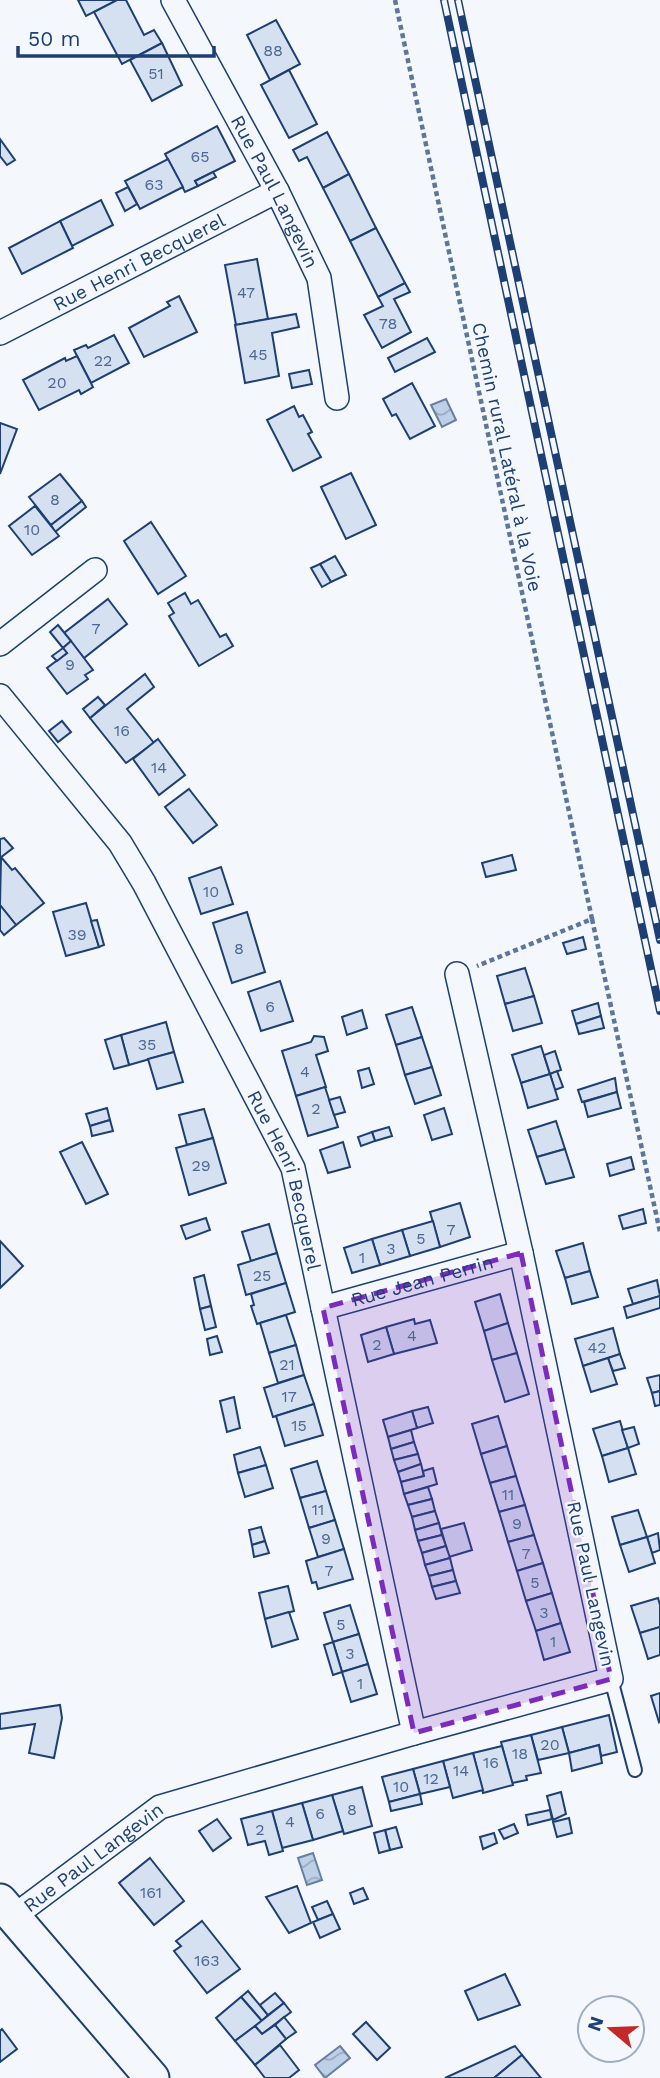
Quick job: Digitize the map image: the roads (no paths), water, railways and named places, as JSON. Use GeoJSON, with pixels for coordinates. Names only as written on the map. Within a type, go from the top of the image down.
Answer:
{"type":"FeatureCollection","features":[{"type":"Feature","properties":{"kind":"main road"},"geometry":{"type":"LineString","coordinates":[[6,1909],[152,2078]]}},
{"type":"Feature","properties":{"kind":"street","name":"Rue Paul Langevin"},"geometry":{"type":"LineString","coordinates":[[173,0],[277,191],[319,278],[337,398]]}},
{"type":"Feature","properties":{"kind":"street","name":"Rue Henri Becquerel"},"geometry":{"type":"LineString","coordinates":[[0,333],[277,191]]}},
{"type":"Feature","properties":{"kind":"street"},"geometry":{"type":"LineString","coordinates":[[0,644],[95,570]]}},
{"type":"Feature","properties":{"kind":"street","name":"Rue Henri Becquerel"},"geometry":{"type":"LineString","coordinates":[[0,696],[120,843],[144,883],[293,1168],[414,1733]]}},
{"type":"Feature","properties":{"kind":"street","name":"Rue Paul Langevin"},"geometry":{"type":"LineString","coordinates":[[6,1909],[31,1901],[160,1807],[611,1679],[521,1253],[457,974]]}},
{"type":"Feature","properties":{"kind":"street","name":"Rue Jean Perrin"},"geometry":{"type":"LineString","coordinates":[[323,1308],[521,1253]]}},
{"type":"Feature","properties":{"kind":"lane"},"geometry":{"type":"LineString","coordinates":[[611,1679],[635,1770]]}},
{"type":"Feature","properties":{"kind":"water"},"geometry":{"type":"Polygon","coordinates":[[[446,399],[456,420],[442,427],[431,405],[446,399]]]}},
{"type":"Feature","properties":{"kind":"water"},"geometry":{"type":"Polygon","coordinates":[[[313,1853],[322,1880],[307,1885],[298,1858],[313,1853]]]}},
{"type":"Feature","properties":{"kind":"water"},"geometry":{"type":"Polygon","coordinates":[[[340,2046],[350,2058],[325,2078],[315,2065],[340,2046]]]}},
{"type":"Feature","properties":{"kind":"railway"},"geometry":{"type":"LineString","coordinates":[[444,0],[660,1011]]}},
{"type":"Feature","properties":{"kind":"railway"},"geometry":{"type":"LineString","coordinates":[[458,0],[660,940]]}}]}
